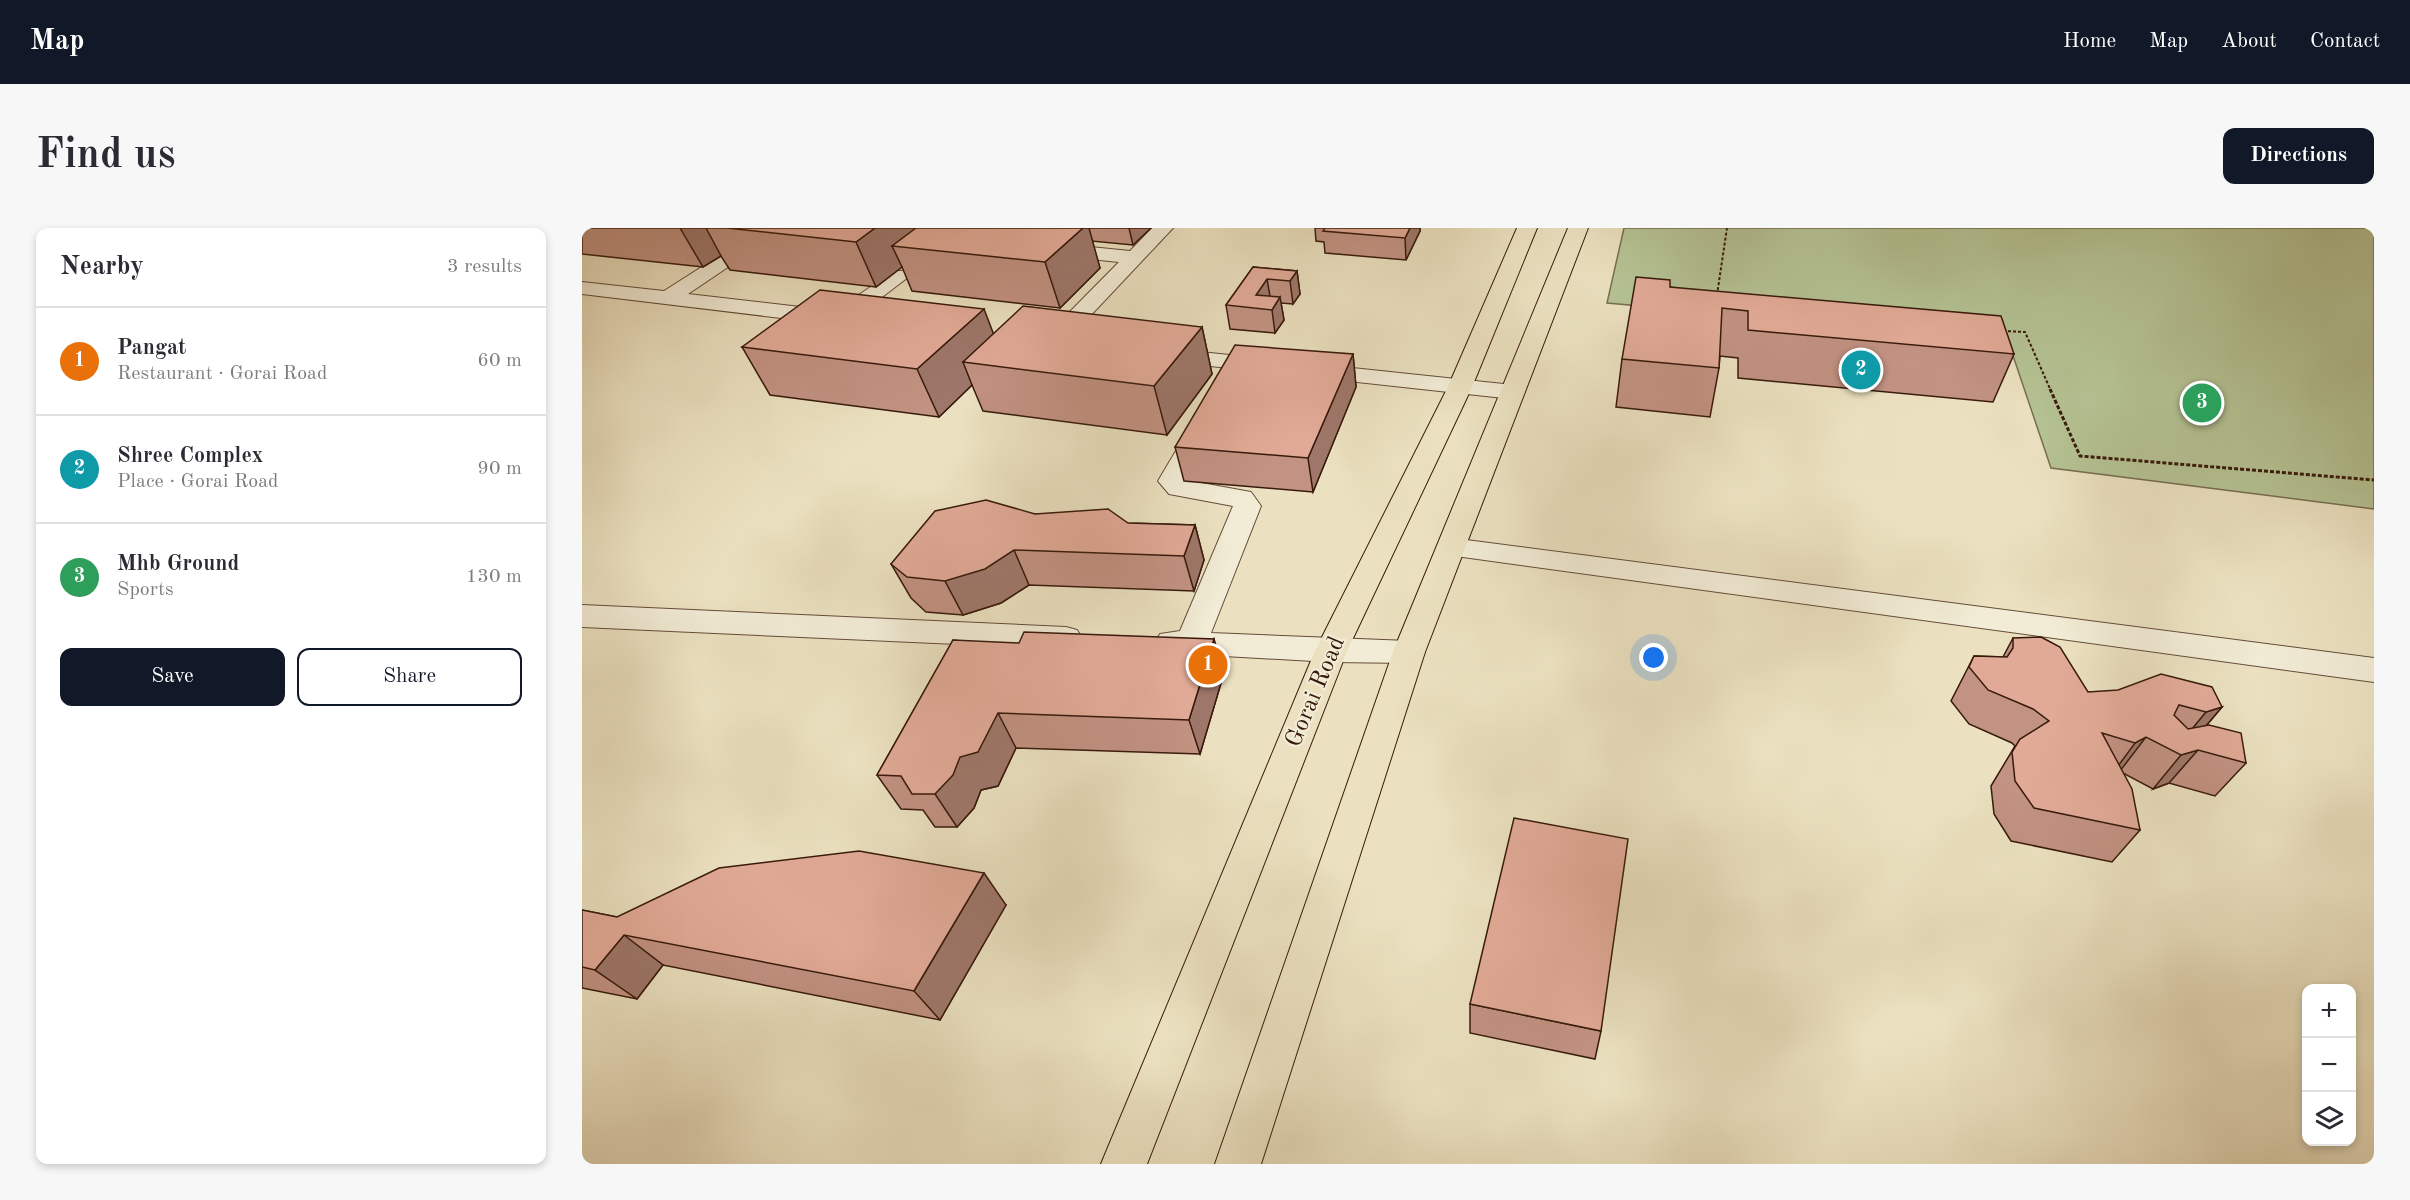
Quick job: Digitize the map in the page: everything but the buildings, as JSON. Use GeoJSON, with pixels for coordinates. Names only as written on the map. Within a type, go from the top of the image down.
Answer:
{"type":"FeatureCollection","features":[{"type":"Feature","properties":{"kind":"main road","name":"Gorai Road"},"geometry":{"type":"LineString","coordinates":[[1124,1164],[1332,651],[1460,387],[1527,228]]}},
{"type":"Feature","properties":{"kind":"main road"},"geometry":{"type":"LineString","coordinates":[[1238,1164],[1409,652],[1578,228]]}},
{"type":"Feature","properties":{"kind":"street"},"geometry":{"type":"LineString","coordinates":[[668,298],[776,228]]}},
{"type":"Feature","properties":{"kind":"street"},"geometry":{"type":"LineString","coordinates":[[1052,343],[1163,228]]}},
{"type":"Feature","properties":{"kind":"street"},"geometry":{"type":"LineString","coordinates":[[1026,247],[1133,258]]}},
{"type":"Feature","properties":{"kind":"street"},"geometry":{"type":"LineString","coordinates":[[840,318],[901,275]]}},
{"type":"Feature","properties":{"kind":"street"},"geometry":{"type":"LineString","coordinates":[[582,288],[875,322]]}},
{"type":"Feature","properties":{"kind":"street"},"geometry":{"type":"LineString","coordinates":[[1028,340],[1075,346]]}},
{"type":"Feature","properties":{"kind":"street"},"geometry":{"type":"LineString","coordinates":[[1145,353],[1227,383],[1460,387],[1514,392]]}},
{"type":"Feature","properties":{"kind":"street"},"geometry":{"type":"LineString","coordinates":[[1191,643],[1247,506],[1240,498],[1178,488],[1171,481],[1227,383]]}},
{"type":"Feature","properties":{"kind":"street"},"geometry":{"type":"LineString","coordinates":[[1451,547],[2374,670]]}},
{"type":"Feature","properties":{"kind":"street"},"geometry":{"type":"LineString","coordinates":[[582,616],[1096,639]]}},
{"type":"Feature","properties":{"kind":"street"},"geometry":{"type":"LineString","coordinates":[[1143,641],[1332,651],[1409,652]]}},
{"type":"Feature","properties":{"kind":"path"},"geometry":{"type":"LineString","coordinates":[[1716,306],[1727,228]]}},
{"type":"Feature","properties":{"kind":"path"},"geometry":{"type":"LineString","coordinates":[[2001,330],[2025,332],[2080,456],[2374,480]]}},
{"type":"Feature","properties":{"kind":"green space"},"geometry":{"type":"Polygon","coordinates":[[[1624,228],[2374,228],[2374,509],[2051,468],[2007,338],[1607,303],[1624,228]]]}},
{"type":"Feature","properties":{"kind":"place","name":"Shree Complex"},"geometry":{"type":"Point","coordinates":[1861,370]}},
{"type":"Feature","properties":{"kind":"place","name":"Mhb Ground"},"geometry":{"type":"Point","coordinates":[2202,403]}},
{"type":"Feature","properties":{"kind":"place","name":"Pangat"},"geometry":{"type":"Point","coordinates":[1208,665]}}]}
